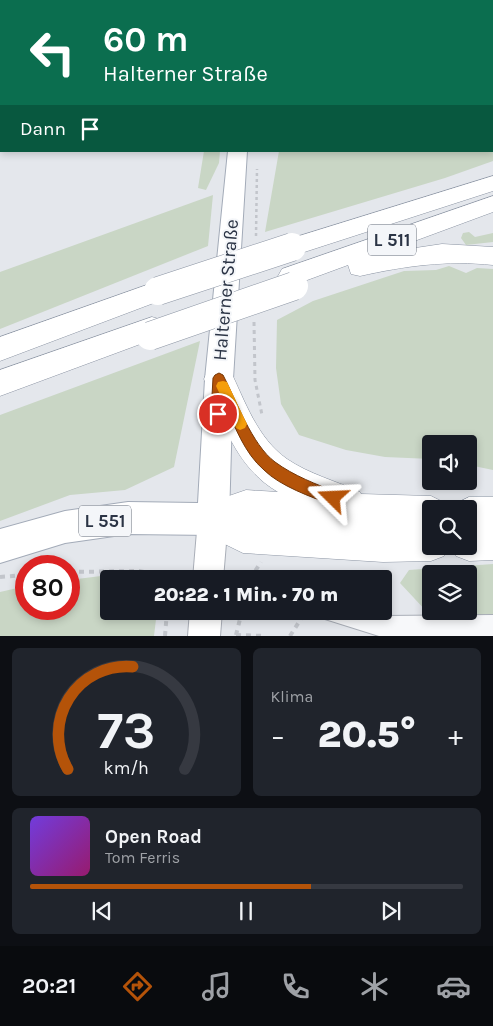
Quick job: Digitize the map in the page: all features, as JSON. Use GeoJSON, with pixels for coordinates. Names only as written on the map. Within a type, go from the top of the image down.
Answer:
{"type":"FeatureCollection","features":[{"type":"Feature","properties":{"kind":"highway","name":"L 511"},"geometry":{"type":"LineString","coordinates":[[0,349],[158,291],[493,183]]}},
{"type":"Feature","properties":{"kind":"highway","name":"L 511"},"geometry":{"type":"LineString","coordinates":[[293,281],[493,204]]}},
{"type":"Feature","properties":{"kind":"highway","name":"L 511"},"geometry":{"type":"LineString","coordinates":[[293,281],[419,255],[467,252],[493,256]]}},
{"type":"Feature","properties":{"kind":"highway"},"geometry":{"type":"LineString","coordinates":[[0,383],[293,281]]}},
{"type":"Feature","properties":{"kind":"highway"},"geometry":{"type":"LineString","coordinates":[[219,378],[247,439],[269,466],[305,488],[370,512]]}},
{"type":"Feature","properties":{"kind":"highway"},"geometry":{"type":"LineString","coordinates":[[213,519],[246,508],[422,514]]}},
{"type":"Feature","properties":{"kind":"highway"},"geometry":{"type":"LineString","coordinates":[[477,514],[493,515]]}},
{"type":"Feature","properties":{"kind":"highway"},"geometry":{"type":"LineString","coordinates":[[213,519],[243,535],[383,544],[422,543]]}},
{"type":"Feature","properties":{"kind":"highway"},"geometry":{"type":"LineString","coordinates":[[477,543],[493,542]]}},
{"type":"Feature","properties":{"kind":"main road","name":"Halterner Straße"},"geometry":{"type":"LineString","coordinates":[[209,570],[219,378],[238,152]]}},
{"type":"Feature","properties":{"kind":"main road","name":"L 551"},"geometry":{"type":"LineString","coordinates":[[0,546],[65,527],[128,518],[213,519]]}},
{"type":"Feature","properties":{"kind":"main road"},"geometry":{"type":"LineString","coordinates":[[204,636],[205,620]]}},
{"type":"Feature","properties":{"kind":"street"},"geometry":{"type":"LineString","coordinates":[[362,620],[385,627],[493,626]]}},
{"type":"Feature","properties":{"kind":"path"},"geometry":{"type":"LineString","coordinates":[[256,242],[257,166]]}},
{"type":"Feature","properties":{"kind":"path"},"geometry":{"type":"LineString","coordinates":[[254,317],[255,380],[263,418]]}},
{"type":"Feature","properties":{"kind":"path"},"geometry":{"type":"LineString","coordinates":[[256,570],[264,558],[265,537]]}},
{"type":"Feature","properties":{"kind":"path"},"geometry":{"type":"LineString","coordinates":[[80,572],[100,572]]}},
{"type":"Feature","properties":{"kind":"path"},"geometry":{"type":"LineString","coordinates":[[0,577],[15,576]]}},
{"type":"Feature","properties":{"kind":"path"},"geometry":{"type":"LineString","coordinates":[[165,636],[166,620]]}},
{"type":"Feature","properties":{"kind":"path"},"geometry":{"type":"LineString","coordinates":[[240,620],[236,635],[266,636]]}},
{"type":"Feature","properties":{"kind":"path"},"geometry":{"type":"LineString","coordinates":[[290,636],[300,620]]}},
{"type":"Feature","properties":{"kind":"green space"},"geometry":{"type":"Polygon","coordinates":[[[204,152],[220,152],[219,163],[206,190],[198,188],[204,152]]]}},
{"type":"Feature","properties":{"kind":"green space"},"geometry":{"type":"Polygon","coordinates":[[[279,152],[493,152],[493,161],[445,178],[265,232],[279,152]]]}},
{"type":"Feature","properties":{"kind":"green space"},"geometry":{"type":"Polygon","coordinates":[[[213,195],[208,246],[0,329],[0,272],[213,195]]]}},
{"type":"Feature","properties":{"kind":"green space"},"geometry":{"type":"Polygon","coordinates":[[[469,232],[475,237],[493,233],[493,242],[466,245],[461,238],[463,233],[469,232]]]}},
{"type":"Feature","properties":{"kind":"green space"},"geometry":{"type":"Polygon","coordinates":[[[449,266],[466,273],[477,268],[493,269],[493,470],[477,467],[477,435],[422,435],[422,459],[385,457],[346,450],[299,435],[281,404],[276,368],[277,320],[313,301],[404,271],[436,270],[449,266]]]}},
{"type":"Feature","properties":{"kind":"green space"},"geometry":{"type":"Polygon","coordinates":[[[200,341],[174,467],[125,490],[70,495],[0,521],[0,415],[200,341]]]}},
{"type":"Feature","properties":{"kind":"green space"},"geometry":{"type":"Polygon","coordinates":[[[493,564],[493,636],[445,636],[433,620],[477,620],[477,565],[493,564]]]}},
{"type":"Feature","properties":{"kind":"green space"},"geometry":{"type":"Polygon","coordinates":[[[422,569],[422,607],[400,583],[409,570],[422,569]]]}},
{"type":"Feature","properties":{"kind":"green space"},"geometry":{"type":"Polygon","coordinates":[[[100,576],[100,620],[156,620],[154,636],[0,636],[0,592],[15,589],[15,620],[80,620],[80,579],[100,576]]]}},
{"type":"Feature","properties":{"kind":"slow traffic"},"geometry":{"type":"LineString","coordinates":[[223,386],[240,424]]}},
{"type":"Feature","properties":{"kind":"route"},"geometry":{"type":"LineString","coordinates":[[218,414],[219,378],[247,439],[269,466],[305,488],[333,498]]}}]}
